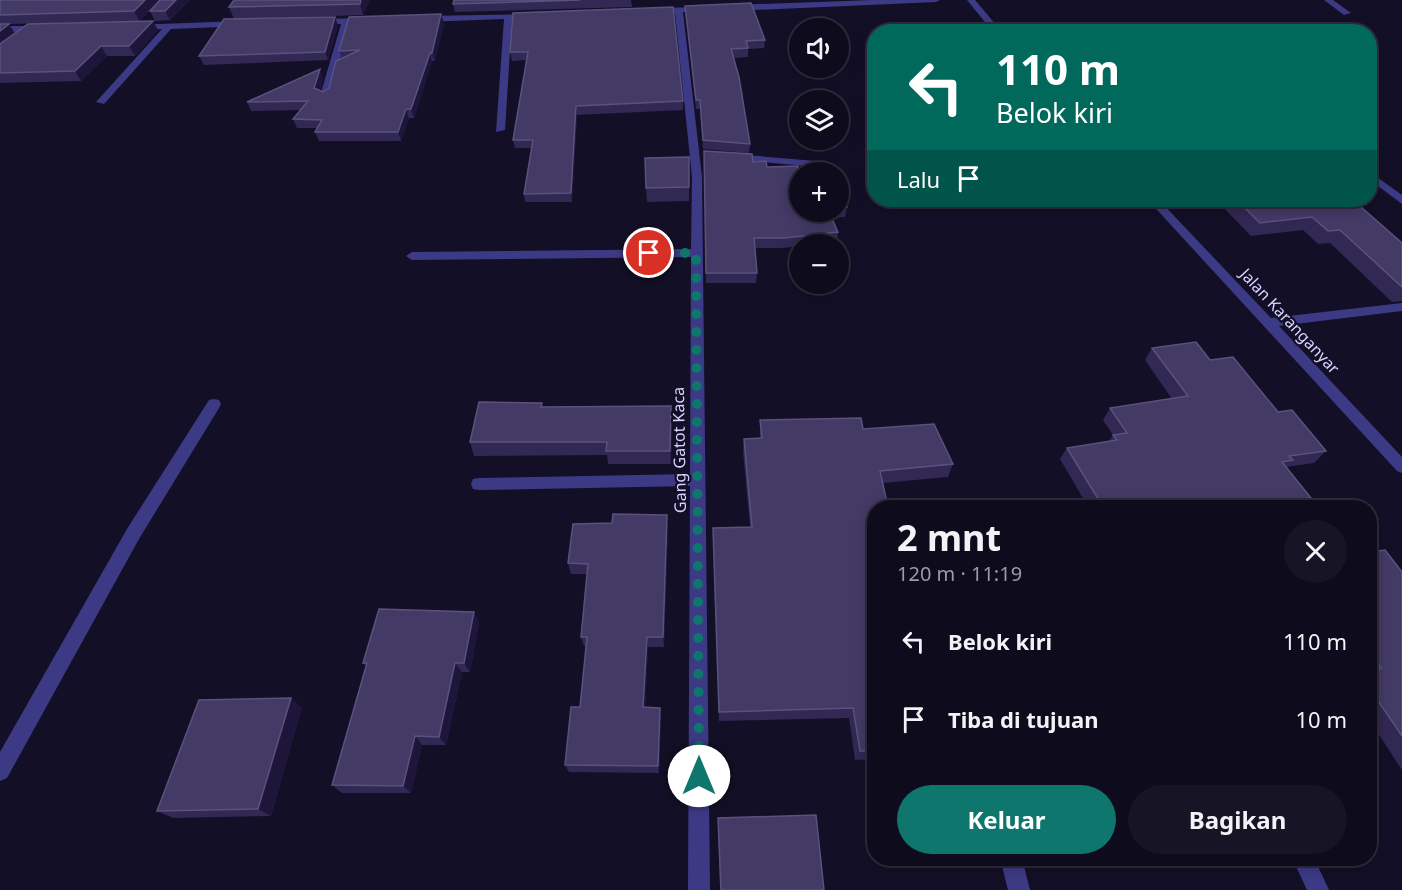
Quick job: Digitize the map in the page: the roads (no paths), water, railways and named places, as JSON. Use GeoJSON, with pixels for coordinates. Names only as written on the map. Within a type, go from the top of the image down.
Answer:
{"type":"FeatureCollection","features":[{"type":"Feature","properties":{"kind":"street"},"geometry":{"type":"LineString","coordinates":[[726,9],[936,0]]}},
{"type":"Feature","properties":{"kind":"street"},"geometry":{"type":"LineString","coordinates":[[971,0],[991,24]]}},
{"type":"Feature","properties":{"kind":"street"},"geometry":{"type":"LineString","coordinates":[[1328,0],[1347,13]]}},
{"type":"Feature","properties":{"kind":"street"},"geometry":{"type":"LineString","coordinates":[[648,12],[714,9]]}},
{"type":"Feature","properties":{"kind":"street","name":"Gang Gatot Kaca"},"geometry":{"type":"LineString","coordinates":[[679,10],[706,155],[696,253],[699,890]]}},
{"type":"Feature","properties":{"kind":"street"},"geometry":{"type":"LineString","coordinates":[[141,27],[154,14]]}},
{"type":"Feature","properties":{"kind":"street"},"geometry":{"type":"LineString","coordinates":[[414,20],[543,15]]}},
{"type":"Feature","properties":{"kind":"street"},"geometry":{"type":"LineString","coordinates":[[500,129],[507,16]]}},
{"type":"Feature","properties":{"kind":"street"},"geometry":{"type":"LineString","coordinates":[[312,23],[380,21]]}},
{"type":"Feature","properties":{"kind":"street"},"geometry":{"type":"LineString","coordinates":[[324,96],[346,22]]}},
{"type":"Feature","properties":{"kind":"street"},"geometry":{"type":"LineString","coordinates":[[130,28],[255,24]]}},
{"type":"Feature","properties":{"kind":"street"},"geometry":{"type":"LineString","coordinates":[[101,102],[168,27]]}},
{"type":"Feature","properties":{"kind":"street"},"geometry":{"type":"LineString","coordinates":[[0,29],[52,29]]}},
{"type":"Feature","properties":{"kind":"street"},"geometry":{"type":"LineString","coordinates":[[15,42],[29,30]]}},
{"type":"Feature","properties":{"kind":"street"},"geometry":{"type":"LineString","coordinates":[[706,155],[791,162]]}},
{"type":"Feature","properties":{"kind":"street"},"geometry":{"type":"LineString","coordinates":[[1377,181],[1402,201]]}},
{"type":"Feature","properties":{"kind":"street","name":"Jalan Karanganyar"},"geometry":{"type":"LineString","coordinates":[[1160,207],[1402,467]]}},
{"type":"Feature","properties":{"kind":"street"},"geometry":{"type":"LineString","coordinates":[[412,256],[696,253]]}},
{"type":"Feature","properties":{"kind":"street"},"geometry":{"type":"LineString","coordinates":[[1270,323],[1402,307]]}},
{"type":"Feature","properties":{"kind":"street"},"geometry":{"type":"LineString","coordinates":[[0,771],[133,534],[214,404]]}},
{"type":"Feature","properties":{"kind":"street"},"geometry":{"type":"LineString","coordinates":[[478,484],[698,480]]}},
{"type":"Feature","properties":{"kind":"street"},"geometry":{"type":"LineString","coordinates":[[1013,866],[1019,890]]}},
{"type":"Feature","properties":{"kind":"street"},"geometry":{"type":"LineString","coordinates":[[1307,866],[1318,890]]}}]}
